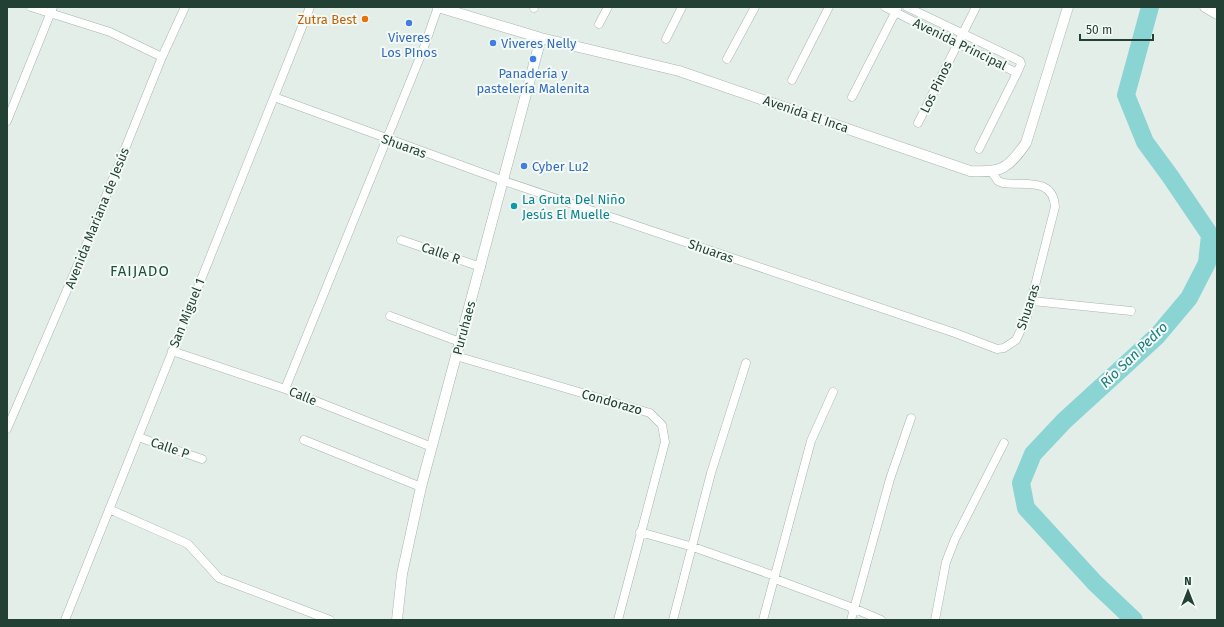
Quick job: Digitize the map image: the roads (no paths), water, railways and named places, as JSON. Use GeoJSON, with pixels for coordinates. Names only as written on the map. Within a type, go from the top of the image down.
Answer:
{"type":"FeatureCollection","features":[{"type":"Feature","properties":{"kind":"street"},"geometry":{"type":"LineString","coordinates":[[31,7],[51,11],[110,32],[162,57]]}},
{"type":"Feature","properties":{"kind":"street","name":"Avenida Mariana de Jesús"},"geometry":{"type":"LineString","coordinates":[[7,429],[85,248],[162,57],[185,7]]}},
{"type":"Feature","properties":{"kind":"street","name":"San Miguel 1"},"geometry":{"type":"LineString","coordinates":[[65,620],[310,7]]}},
{"type":"Feature","properties":{"kind":"street"},"geometry":{"type":"LineString","coordinates":[[285,389],[438,7]]}},
{"type":"Feature","properties":{"kind":"street","name":"Avenida El Inca"},"geometry":{"type":"LineString","coordinates":[[438,7],[541,38],[679,71],[970,171],[991,171],[1003,169],[1015,159],[1026,144],[1068,7]]}},
{"type":"Feature","properties":{"kind":"street"},"geometry":{"type":"LineString","coordinates":[[599,24],[608,7]]}},
{"type":"Feature","properties":{"kind":"street"},"geometry":{"type":"LineString","coordinates":[[666,39],[682,7]]}},
{"type":"Feature","properties":{"kind":"street"},"geometry":{"type":"LineString","coordinates":[[727,59],[755,7]]}},
{"type":"Feature","properties":{"kind":"street"},"geometry":{"type":"LineString","coordinates":[[792,80],[829,7]]}},
{"type":"Feature","properties":{"kind":"street","name":"Avenida Principal"},"geometry":{"type":"LineString","coordinates":[[885,7],[897,10],[1018,73],[1021,64],[1016,58],[906,7]]}},
{"type":"Feature","properties":{"kind":"street","name":"Los Pinos"},"geometry":{"type":"LineString","coordinates":[[918,123],[976,7]]}},
{"type":"Feature","properties":{"kind":"street"},"geometry":{"type":"LineString","coordinates":[[1205,7],[1217,14]]}},
{"type":"Feature","properties":{"kind":"street"},"geometry":{"type":"LineString","coordinates":[[852,97],[897,10]]}},
{"type":"Feature","properties":{"kind":"street"},"geometry":{"type":"LineString","coordinates":[[7,121],[51,11]]}},
{"type":"Feature","properties":{"kind":"street","name":"Puruhaes"},"geometry":{"type":"LineString","coordinates":[[397,620],[402,574],[421,487],[504,182],[541,38]]}},
{"type":"Feature","properties":{"kind":"street"},"geometry":{"type":"LineString","coordinates":[[979,149],[1018,73]]}},
{"type":"Feature","properties":{"kind":"street","name":"Shuaras"},"geometry":{"type":"LineString","coordinates":[[274,97],[504,182],[955,333],[990,348],[1004,348],[1016,340],[1027,317],[1055,207],[1054,198],[1045,186],[1003,183],[998,181],[991,171]]}},
{"type":"Feature","properties":{"kind":"street","name":"Calle R"},"geometry":{"type":"LineString","coordinates":[[401,240],[480,267]]}},
{"type":"Feature","properties":{"kind":"street"},"geometry":{"type":"LineString","coordinates":[[1032,301],[1131,311]]}},
{"type":"Feature","properties":{"kind":"street"},"geometry":{"type":"LineString","coordinates":[[390,316],[460,342]]}},
{"type":"Feature","properties":{"kind":"street","name":"Calle"},"geometry":{"type":"LineString","coordinates":[[172,350],[285,389],[432,447]]}},
{"type":"Feature","properties":{"kind":"street","name":"Condorazo"},"geometry":{"type":"LineString","coordinates":[[456,356],[650,413],[657,418],[664,429],[665,442],[618,620]]}},
{"type":"Feature","properties":{"kind":"street"},"geometry":{"type":"LineString","coordinates":[[673,620],[711,473],[746,363]]}},
{"type":"Feature","properties":{"kind":"street"},"geometry":{"type":"LineString","coordinates":[[763,620],[811,441],[833,392]]}},
{"type":"Feature","properties":{"kind":"street"},"geometry":{"type":"LineString","coordinates":[[851,620],[853,608],[890,479],[911,418]]}},
{"type":"Feature","properties":{"kind":"street","name":"Calle P"},"geometry":{"type":"LineString","coordinates":[[138,437],[202,459]]}},
{"type":"Feature","properties":{"kind":"street"},"geometry":{"type":"LineString","coordinates":[[304,440],[421,487]]}},
{"type":"Feature","properties":{"kind":"street"},"geometry":{"type":"LineString","coordinates":[[934,620],[946,562],[1004,444]]}},
{"type":"Feature","properties":{"kind":"street"},"geometry":{"type":"LineString","coordinates":[[109,509],[188,544],[219,578],[330,620]]}},
{"type":"Feature","properties":{"kind":"street"},"geometry":{"type":"LineString","coordinates":[[640,532],[693,547],[775,576],[775,579],[881,620]]}},
{"type":"Feature","properties":{"kind":"waterway","name":"Río San Pedro"},"geometry":{"type":"LineString","coordinates":[[1134,620],[1095,583],[1026,508],[1021,483],[1033,454],[1064,421],[1157,336],[1189,298],[1207,263],[1210,235],[1145,142],[1126,95],[1150,7]]}},
{"type":"Feature","properties":{"kind":"place","name":"Zutra Best"},"geometry":{"type":"Point","coordinates":[365,19]}},
{"type":"Feature","properties":{"kind":"place","name":"Viveres Los PInos"},"geometry":{"type":"Point","coordinates":[409,23]}},
{"type":"Feature","properties":{"kind":"place","name":"Viveres Nelly"},"geometry":{"type":"Point","coordinates":[493,43]}},
{"type":"Feature","properties":{"kind":"place","name":"Panadería y pastelería Malenita"},"geometry":{"type":"Point","coordinates":[533,59]}},
{"type":"Feature","properties":{"kind":"place","name":"Cyber Lu2"},"geometry":{"type":"Point","coordinates":[524,166]}},
{"type":"Feature","properties":{"kind":"place","name":"La Gruta Del Niño Jesús El Muelle"},"geometry":{"type":"Point","coordinates":[514,206]}},
{"type":"Feature","properties":{"kind":"district","name":"FAIJADO"},"geometry":{"type":"Point","coordinates":[140,271]}}]}
